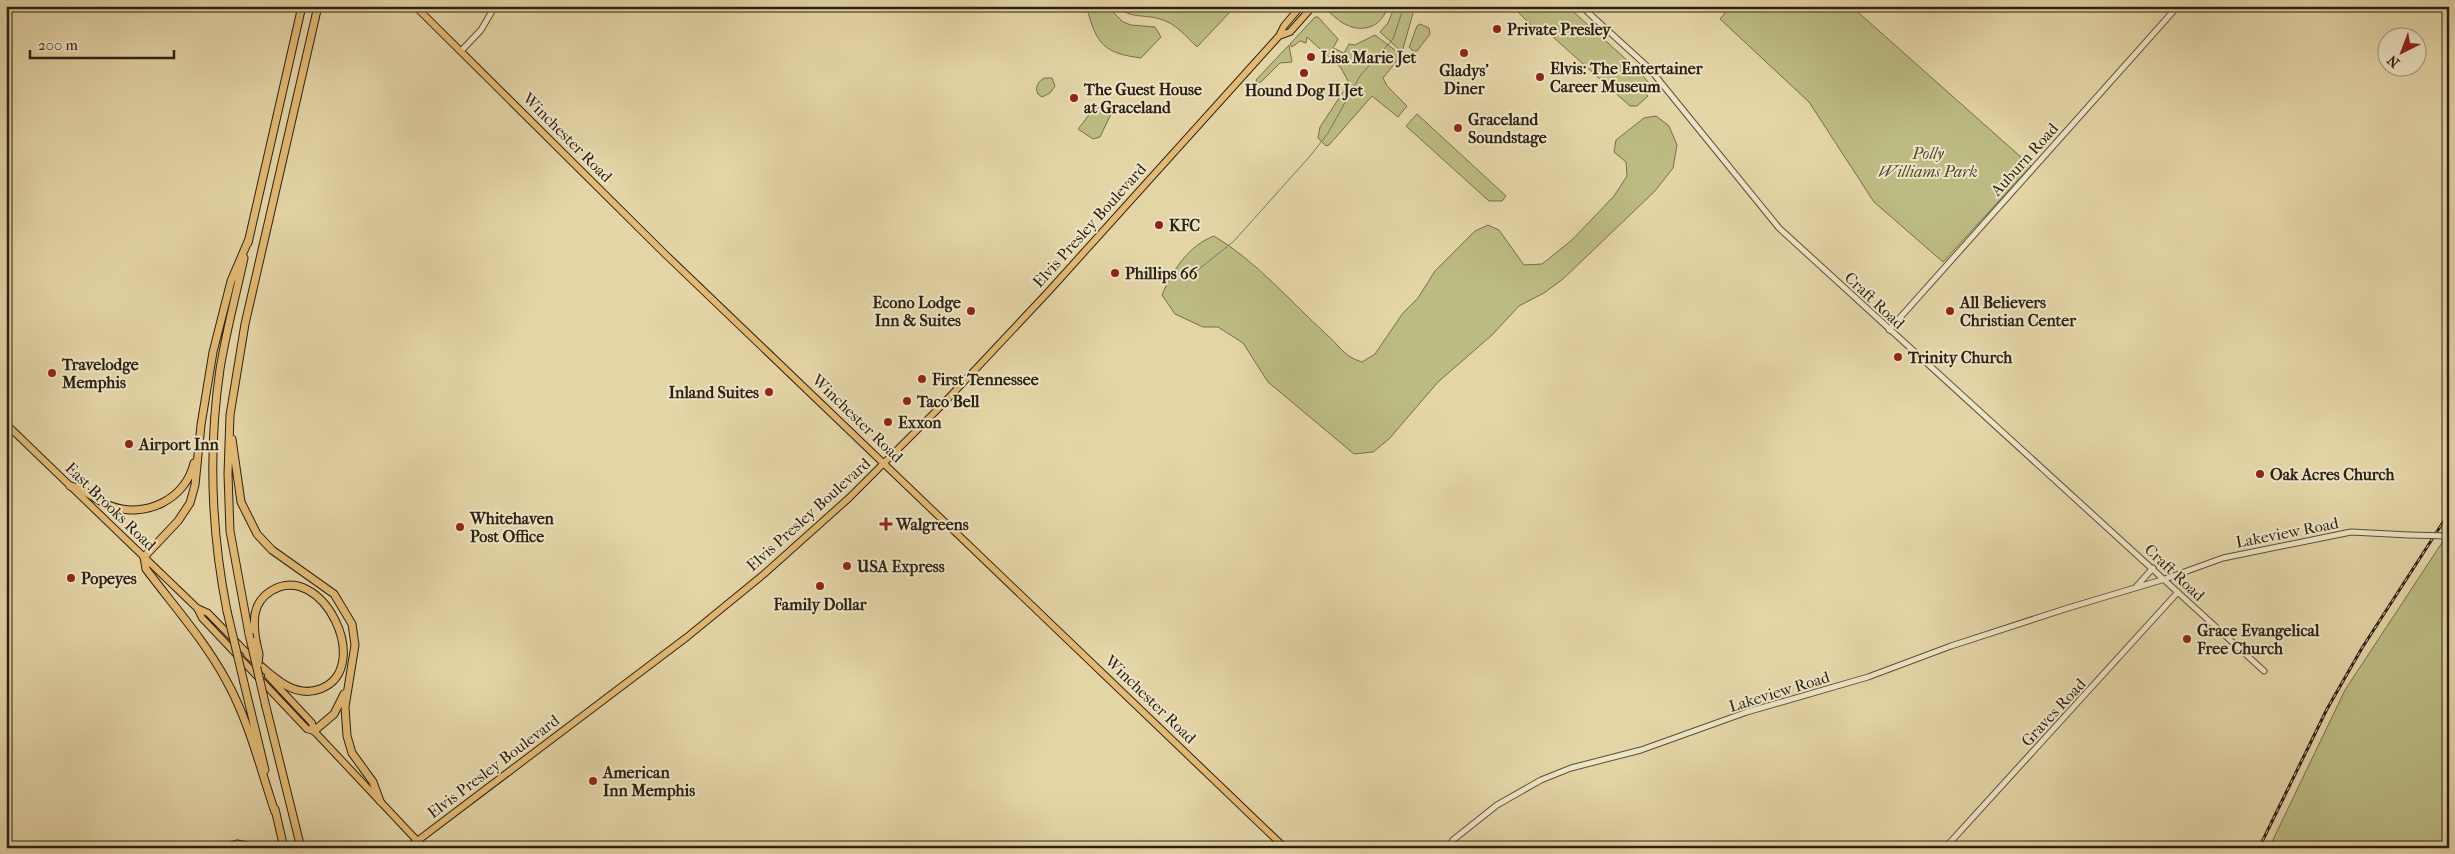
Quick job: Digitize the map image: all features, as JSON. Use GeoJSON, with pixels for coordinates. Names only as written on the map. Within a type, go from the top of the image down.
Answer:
{"type":"FeatureCollection","features":[{"type":"Feature","properties":{"kind":"highway"},"geometry":{"type":"LineString","coordinates":[[284,848],[227,611],[219,566],[213,511],[214,428],[221,367],[302,6]]}},
{"type":"Feature","properties":{"kind":"highway"},"geometry":{"type":"LineString","coordinates":[[301,848],[249,634],[230,531],[228,474],[230,415],[245,324],[318,6]]}},
{"type":"Feature","properties":{"kind":"highway"},"geometry":{"type":"LineString","coordinates":[[249,239],[231,281],[218,327],[206,387],[195,485],[190,503],[178,521],[144,557],[146,569],[226,679],[241,712],[275,812]]}},
{"type":"Feature","properties":{"kind":"highway"},"geometry":{"type":"LineString","coordinates":[[230,415],[238,485],[246,514],[257,534],[272,550],[326,587],[339,600],[348,615],[354,634],[354,659],[345,707],[347,736],[352,753],[373,782],[380,801]]}},
{"type":"Feature","properties":{"kind":"highway"},"geometry":{"type":"LineString","coordinates":[[70,486],[82,488],[112,507],[130,510],[150,508],[167,501],[184,485],[193,468],[198,448]]}},
{"type":"Feature","properties":{"kind":"highway"},"geometry":{"type":"LineString","coordinates":[[248,655],[283,684],[304,692],[325,687],[334,678],[341,665],[342,643],[335,618],[322,601],[300,587],[279,586],[260,599],[256,606],[254,622],[259,654],[258,669]]}},
{"type":"Feature","properties":{"kind":"highway"},"geometry":{"type":"LineString","coordinates":[[314,731],[331,718],[338,709],[351,675]]}},
{"type":"Feature","properties":{"kind":"highway"},"geometry":{"type":"LineString","coordinates":[[225,848],[237,844],[256,848]]}},
{"type":"Feature","properties":{"kind":"main road","name":"Winchester Road"},"geometry":{"type":"LineString","coordinates":[[415,6],[664,253],[885,462],[1285,848]]}},
{"type":"Feature","properties":{"kind":"main road","name":"Elvis Presley Boulevard"},"geometry":{"type":"LineString","coordinates":[[408,848],[417,844],[658,660],[738,596],[803,540],[885,462],[1049,291],[1279,36],[1284,26],[1301,6]]}},
{"type":"Feature","properties":{"kind":"main road","name":"Elvis Presley Boulevard"},"geometry":{"type":"LineString","coordinates":[[1279,36],[1290,32],[1313,6]]}},
{"type":"Feature","properties":{"kind":"main road","name":"East Brooks Road"},"geometry":{"type":"LineString","coordinates":[[6,424],[197,608],[208,613],[312,723],[314,731],[380,801],[417,844],[424,848]]}},
{"type":"Feature","properties":{"kind":"main road","name":"East Brooks Road"},"geometry":{"type":"LineString","coordinates":[[197,608],[202,618],[307,729],[314,731]]}},
{"type":"Feature","properties":{"kind":"street"},"geometry":{"type":"LineString","coordinates":[[461,51],[481,30],[495,6]]}},
{"type":"Feature","properties":{"kind":"street","name":"Craft Road"},"geometry":{"type":"LineString","coordinates":[[1581,6],[1650,68],[1779,228],[2264,670]]}},
{"type":"Feature","properties":{"kind":"street","name":"Auburn Road"},"geometry":{"type":"LineString","coordinates":[[1889,330],[2178,6]]}},
{"type":"Feature","properties":{"kind":"street","name":"Lakeview Road"},"geometry":{"type":"LineString","coordinates":[[1447,848],[1453,840],[1497,805],[1541,780],[1571,768],[1641,750],[1747,712],[1868,677],[2034,619],[2165,579],[2222,558],[2351,532],[2449,536]]}},
{"type":"Feature","properties":{"kind":"street"},"geometry":{"type":"LineString","coordinates":[[2136,588],[2153,568]]}},
{"type":"Feature","properties":{"kind":"street","name":"Graves Road"},"geometry":{"type":"LineString","coordinates":[[1945,848],[2178,592]]}},
{"type":"Feature","properties":{"kind":"green space"},"geometry":{"type":"Polygon","coordinates":[[[1088,6],[1107,6],[1123,22],[1131,25],[1155,27],[1161,37],[1141,58],[1110,50],[1098,39],[1094,31],[1087,9],[1088,6]]]}},
{"type":"Feature","properties":{"kind":"green space"},"geometry":{"type":"Polygon","coordinates":[[[1116,6],[1232,7],[1229,13],[1197,47],[1171,24],[1154,18],[1132,15],[1116,6]]]}},
{"type":"Feature","properties":{"kind":"green space"},"geometry":{"type":"Polygon","coordinates":[[[1325,6],[1388,6],[1379,22],[1365,28],[1358,28],[1342,23],[1325,6]]]}},
{"type":"Feature","properties":{"kind":"green space"},"geometry":{"type":"Polygon","coordinates":[[[1395,6],[1415,6],[1402,52],[1380,32],[1388,23],[1395,6]]]}},
{"type":"Feature","properties":{"kind":"green space"},"geometry":{"type":"Polygon","coordinates":[[[1512,6],[1567,6],[1639,71],[1653,88],[1651,90],[1647,88],[1644,92],[1648,96],[1637,106],[1630,106],[1543,28],[1531,25],[1512,6]]]}},
{"type":"Feature","properties":{"kind":"green space","name":"Polly Williams Park"},"geometry":{"type":"Polygon","coordinates":[[[1731,6],[1851,6],[2031,166],[1943,262],[1874,202],[1809,102],[1720,19],[1731,6]]]}},
{"type":"Feature","properties":{"kind":"green space"},"geometry":{"type":"Polygon","coordinates":[[[1315,17],[1318,17],[1338,39],[1333,48],[1344,53],[1349,44],[1355,45],[1375,35],[1400,54],[1400,57],[1383,78],[1387,86],[1407,106],[1398,117],[1372,96],[1329,145],[1326,146],[1318,138],[1320,127],[1349,83],[1341,68],[1307,37],[1306,43],[1300,41],[1292,47],[1290,44],[1315,17]]]}},
{"type":"Feature","properties":{"kind":"green space"},"geometry":{"type":"Polygon","coordinates":[[[1420,24],[1429,28],[1430,34],[1417,51],[1413,51],[1409,47],[1417,26],[1420,24]]]}},
{"type":"Feature","properties":{"kind":"green space"},"geometry":{"type":"Polygon","coordinates":[[[1289,45],[1292,62],[1280,63],[1261,82],[1257,83],[1256,80],[1289,45]]]}},
{"type":"Feature","properties":{"kind":"green space"},"geometry":{"type":"Polygon","coordinates":[[[1045,78],[1052,78],[1055,86],[1050,93],[1042,97],[1038,94],[1037,86],[1045,78]]]}},
{"type":"Feature","properties":{"kind":"green space"},"geometry":{"type":"Polygon","coordinates":[[[1104,105],[1111,114],[1100,137],[1093,139],[1078,129],[1093,110],[1104,105]]]}},
{"type":"Feature","properties":{"kind":"green space"},"geometry":{"type":"Polygon","coordinates":[[[1417,114],[1506,196],[1502,201],[1489,201],[1406,126],[1417,114]]]}},
{"type":"Feature","properties":{"kind":"green space"},"geometry":{"type":"Polygon","coordinates":[[[1656,116],[1669,126],[1677,145],[1673,168],[1655,191],[1563,279],[1544,293],[1519,306],[1492,335],[1438,382],[1389,439],[1373,452],[1354,454],[1268,382],[1243,343],[1218,327],[1203,327],[1175,314],[1162,295],[1176,268],[1189,252],[1214,236],[1258,269],[1346,354],[1362,362],[1375,354],[1403,313],[1418,298],[1435,271],[1475,231],[1488,225],[1499,230],[1524,265],[1542,264],[1572,240],[1614,196],[1627,176],[1626,162],[1614,152],[1616,140],[1644,118],[1656,116]]]}},
{"type":"Feature","properties":{"kind":"green space"},"geometry":{"type":"Polygon","coordinates":[[[2449,532],[2449,848],[2269,848],[2345,690],[2449,532]]]}},
{"type":"Feature","properties":{"kind":"waterway"},"geometry":{"type":"LineString","coordinates":[[1189,277],[1234,241],[1311,155],[1328,133],[1360,76],[1393,39],[1404,6]]}},
{"type":"Feature","properties":{"kind":"railway"},"geometry":{"type":"LineString","coordinates":[[2259,848],[2327,709],[2362,648],[2449,513]]}},
{"type":"Feature","properties":{"kind":"place","name":"Private Presley"},"geometry":{"type":"Point","coordinates":[1497,29]}},
{"type":"Feature","properties":{"kind":"place","name":"Gladys' Diner"},"geometry":{"type":"Point","coordinates":[1464,53]}},
{"type":"Feature","properties":{"kind":"place","name":"Lisa Marie Jet"},"geometry":{"type":"Point","coordinates":[1311,57]}},
{"type":"Feature","properties":{"kind":"place","name":"Hound Dog II Jet"},"geometry":{"type":"Point","coordinates":[1304,73]}},
{"type":"Feature","properties":{"kind":"place","name":"Elvis: The Entertainer Career Museum"},"geometry":{"type":"Point","coordinates":[1540,77]}},
{"type":"Feature","properties":{"kind":"place","name":"The Guest House at Graceland"},"geometry":{"type":"Point","coordinates":[1074,98]}},
{"type":"Feature","properties":{"kind":"place","name":"Graceland Soundstage"},"geometry":{"type":"Point","coordinates":[1458,128]}},
{"type":"Feature","properties":{"kind":"place","name":"KFC"},"geometry":{"type":"Point","coordinates":[1159,225]}},
{"type":"Feature","properties":{"kind":"place","name":"Phillips 66"},"geometry":{"type":"Point","coordinates":[1115,273]}},
{"type":"Feature","properties":{"kind":"place","name":"Econo Lodge Inn & Suites"},"geometry":{"type":"Point","coordinates":[971,311]}},
{"type":"Feature","properties":{"kind":"place","name":"All Believers Christian Center"},"geometry":{"type":"Point","coordinates":[1950,311]}},
{"type":"Feature","properties":{"kind":"place","name":"Trinity Church"},"geometry":{"type":"Point","coordinates":[1898,357]}},
{"type":"Feature","properties":{"kind":"place","name":"Travelodge Memphis"},"geometry":{"type":"Point","coordinates":[52,373]}},
{"type":"Feature","properties":{"kind":"place","name":"First Tennessee"},"geometry":{"type":"Point","coordinates":[922,379]}},
{"type":"Feature","properties":{"kind":"place","name":"Inland Suites"},"geometry":{"type":"Point","coordinates":[769,392]}},
{"type":"Feature","properties":{"kind":"place","name":"Taco Bell"},"geometry":{"type":"Point","coordinates":[907,401]}},
{"type":"Feature","properties":{"kind":"place","name":"Exxon"},"geometry":{"type":"Point","coordinates":[888,422]}},
{"type":"Feature","properties":{"kind":"place","name":"Airport Inn"},"geometry":{"type":"Point","coordinates":[129,444]}},
{"type":"Feature","properties":{"kind":"place","name":"Oak Acres Church"},"geometry":{"type":"Point","coordinates":[2260,474]}},
{"type":"Feature","properties":{"kind":"place","name":"Walgreens"},"geometry":{"type":"Point","coordinates":[886,524]}},
{"type":"Feature","properties":{"kind":"place","name":"Whitehaven Post Office"},"geometry":{"type":"Point","coordinates":[460,527]}},
{"type":"Feature","properties":{"kind":"place","name":"USA Express"},"geometry":{"type":"Point","coordinates":[847,566]}},
{"type":"Feature","properties":{"kind":"place","name":"Popeyes"},"geometry":{"type":"Point","coordinates":[71,578]}},
{"type":"Feature","properties":{"kind":"place","name":"Family Dollar"},"geometry":{"type":"Point","coordinates":[820,586]}},
{"type":"Feature","properties":{"kind":"place","name":"Grace Evangelical Free Church"},"geometry":{"type":"Point","coordinates":[2187,639]}},
{"type":"Feature","properties":{"kind":"place","name":"American Inn Memphis"},"geometry":{"type":"Point","coordinates":[593,781]}}]}
